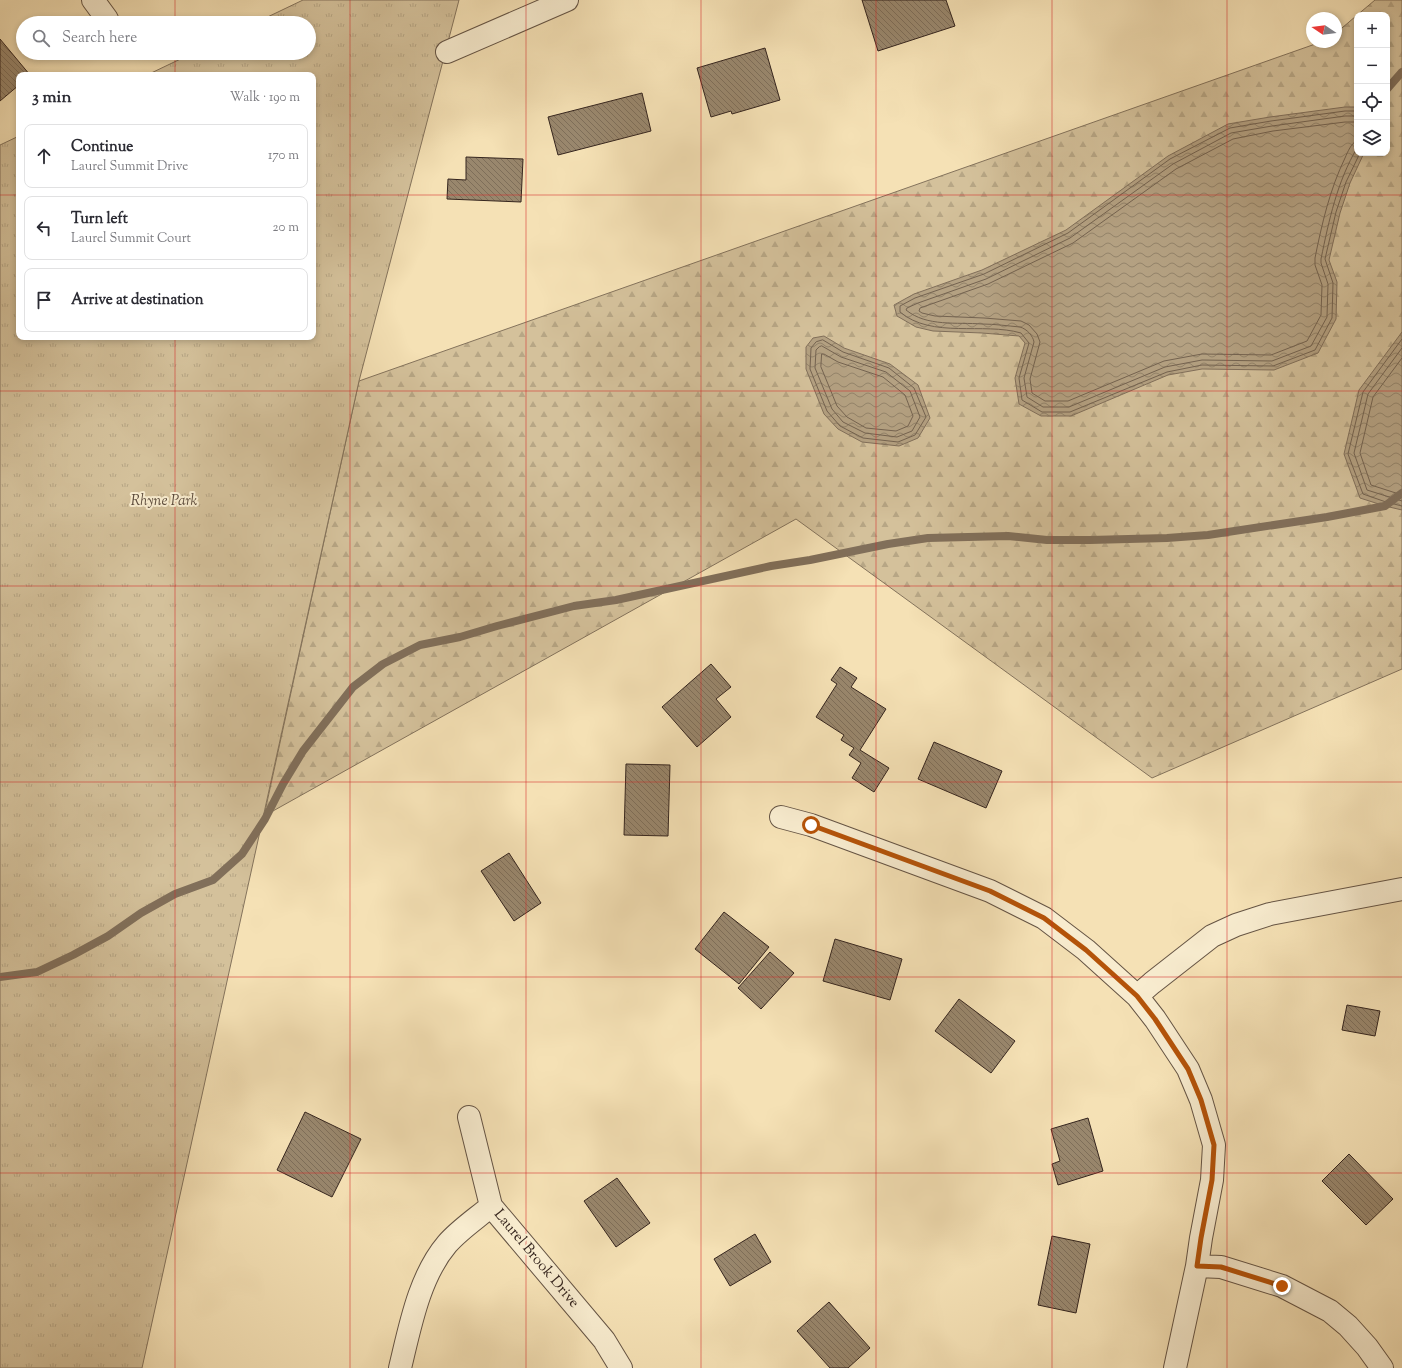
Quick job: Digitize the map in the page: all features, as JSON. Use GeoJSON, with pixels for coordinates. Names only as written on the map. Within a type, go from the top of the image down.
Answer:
{"type":"FeatureCollection","features":[{"type":"Feature","properties":{"kind":"street"},"geometry":{"type":"LineString","coordinates":[[93,0],[105,16]]}},
{"type":"Feature","properties":{"kind":"street"},"geometry":{"type":"LineString","coordinates":[[447,52],[567,0]]}},
{"type":"Feature","properties":{"kind":"street"},"geometry":{"type":"LineString","coordinates":[[781,817],[811,825],[990,891],[1044,918],[1086,950],[1137,996],[1155,1019],[1188,1069],[1201,1100],[1214,1145],[1212,1180],[1197,1266],[1175,1368]]}},
{"type":"Feature","properties":{"kind":"street"},"geometry":{"type":"LineString","coordinates":[[1137,996],[1212,936],[1236,925],[1270,914],[1402,889]]}},
{"type":"Feature","properties":{"kind":"street","name":"Laurel Brook Drive"},"geometry":{"type":"LineString","coordinates":[[469,1117],[491,1206],[604,1340],[621,1368]]}},
{"type":"Feature","properties":{"kind":"street"},"geometry":{"type":"LineString","coordinates":[[400,1368],[413,1318],[428,1273],[448,1242],[491,1206]]}},
{"type":"Feature","properties":{"kind":"street"},"geometry":{"type":"LineString","coordinates":[[1197,1266],[1221,1267],[1282,1286],[1330,1311],[1348,1326],[1382,1368]]}},
{"type":"Feature","properties":{"kind":"green space","name":"Rhyne Park"},"geometry":{"type":"Polygon","coordinates":[[[303,0],[459,0],[359,381],[142,1368],[0,1368],[0,145],[16,137],[16,340],[316,340],[316,72],[153,72],[178,60],[316,60],[316,16],[270,16],[303,0]]]}},
{"type":"Feature","properties":{"kind":"green space"},"geometry":{"type":"Polygon","coordinates":[[[1375,0],[1402,0],[1402,669],[1152,778],[796,519],[264,816],[359,381],[1306,47],[1342,48],[1342,28],[1354,18],[1354,156],[1390,156],[1390,12],[1361,12],[1375,0]]]}},
{"type":"Feature","properties":{"kind":"water"},"geometry":{"type":"Polygon","coordinates":[[[1354,107],[1354,156],[1363,156],[1350,183],[1340,213],[1329,260],[1337,282],[1336,319],[1318,353],[1274,370],[1202,369],[1168,375],[1071,416],[1041,416],[1019,404],[1015,378],[1025,343],[1019,336],[933,331],[916,327],[897,316],[894,305],[914,294],[982,270],[1066,230],[1168,156],[1228,124],[1270,117],[1354,107]]]}},
{"type":"Feature","properties":{"kind":"water"},"geometry":{"type":"Polygon","coordinates":[[[1402,332],[1402,510],[1360,498],[1344,454],[1359,390],[1402,332]]]}},
{"type":"Feature","properties":{"kind":"water"},"geometry":{"type":"Polygon","coordinates":[[[824,336],[844,348],[890,364],[918,385],[930,418],[918,438],[899,446],[862,442],[838,429],[824,414],[806,369],[806,347],[813,338],[824,336]]]}},
{"type":"Feature","properties":{"kind":"building"},"geometry":{"type":"Polygon","coordinates":[[[862,0],[946,0],[955,26],[878,51],[862,0]]]}},
{"type":"Feature","properties":{"kind":"building"},"geometry":{"type":"Polygon","coordinates":[[[0,39],[28,72],[16,72],[16,88],[0,101],[0,39]]]}},
{"type":"Feature","properties":{"kind":"building"},"geometry":{"type":"Polygon","coordinates":[[[765,48],[780,100],[732,114],[731,111],[711,117],[697,68],[765,48]]]}},
{"type":"Feature","properties":{"kind":"building"},"geometry":{"type":"Polygon","coordinates":[[[642,93],[651,131],[558,155],[548,117],[642,93]]]}},
{"type":"Feature","properties":{"kind":"building"},"geometry":{"type":"Polygon","coordinates":[[[466,157],[523,159],[521,202],[447,199],[448,179],[466,180],[466,157]]]}},
{"type":"Feature","properties":{"kind":"building"},"geometry":{"type":"Polygon","coordinates":[[[711,664],[731,687],[716,699],[731,717],[697,747],[662,707],[711,664]]]}},
{"type":"Feature","properties":{"kind":"building"},"geometry":{"type":"Polygon","coordinates":[[[840,667],[857,678],[851,687],[886,709],[860,750],[889,768],[874,792],[852,778],[861,763],[849,755],[854,748],[841,740],[844,735],[816,717],[837,684],[831,680],[840,667]]]}},
{"type":"Feature","properties":{"kind":"building"},"geometry":{"type":"Polygon","coordinates":[[[934,742],[1002,771],[986,808],[918,779],[934,742]]]}},
{"type":"Feature","properties":{"kind":"building"},"geometry":{"type":"Polygon","coordinates":[[[626,764],[670,765],[668,836],[624,835],[626,764]]]}},
{"type":"Feature","properties":{"kind":"building"},"geometry":{"type":"Polygon","coordinates":[[[509,853],[541,903],[514,921],[481,871],[509,853]]]}},
{"type":"Feature","properties":{"kind":"building"},"geometry":{"type":"Polygon","coordinates":[[[724,912],[769,947],[739,984],[695,949],[724,912]]]}},
{"type":"Feature","properties":{"kind":"building"},"geometry":{"type":"Polygon","coordinates":[[[835,939],[902,959],[890,1000],[823,981],[835,939]]]}},
{"type":"Feature","properties":{"kind":"building"},"geometry":{"type":"Polygon","coordinates":[[[770,952],[794,973],[761,1009],[738,988],[770,952]]]}},
{"type":"Feature","properties":{"kind":"building"},"geometry":{"type":"Polygon","coordinates":[[[959,999],[1015,1041],[991,1073],[935,1031],[959,999]]]}},
{"type":"Feature","properties":{"kind":"building"},"geometry":{"type":"Polygon","coordinates":[[[1347,1005],[1380,1011],[1375,1036],[1342,1030],[1347,1005]]]}},
{"type":"Feature","properties":{"kind":"building"},"geometry":{"type":"Polygon","coordinates":[[[305,1112],[361,1139],[332,1197],[277,1170],[305,1112]]]}},
{"type":"Feature","properties":{"kind":"building"},"geometry":{"type":"Polygon","coordinates":[[[1088,1118],[1103,1171],[1058,1185],[1052,1164],[1060,1161],[1051,1129],[1088,1118]]]}},
{"type":"Feature","properties":{"kind":"building"},"geometry":{"type":"Polygon","coordinates":[[[1349,1154],[1393,1199],[1366,1225],[1322,1181],[1349,1154]]]}},
{"type":"Feature","properties":{"kind":"building"},"geometry":{"type":"Polygon","coordinates":[[[617,1178],[650,1223],[616,1247],[584,1201],[617,1178]]]}},
{"type":"Feature","properties":{"kind":"building"},"geometry":{"type":"Polygon","coordinates":[[[755,1234],[771,1262],[730,1286],[714,1259],[755,1234]]]}},
{"type":"Feature","properties":{"kind":"building"},"geometry":{"type":"Polygon","coordinates":[[[1052,1236],[1090,1244],[1076,1313],[1038,1305],[1052,1236]]]}},
{"type":"Feature","properties":{"kind":"building"},"geometry":{"type":"Polygon","coordinates":[[[829,1302],[870,1348],[848,1368],[830,1368],[797,1331],[829,1302]]]}},
{"type":"Feature","properties":{"kind":"waterway"},"geometry":{"type":"LineString","coordinates":[[1390,86],[1402,72]]}},
{"type":"Feature","properties":{"kind":"waterway"},"geometry":{"type":"LineString","coordinates":[[0,977],[37,972],[108,936],[141,913],[175,894],[213,880],[242,854],[265,819],[283,784],[303,751],[353,687],[383,664],[420,645],[460,637],[574,606],[616,600],[771,566],[810,560],[888,544],[928,538],[1008,536],[1047,540],[1090,540],[1167,538],[1208,535],[1327,517],[1385,506],[1402,493]]}},
{"type":"Feature","properties":{"kind":"route"},"geometry":{"type":"LineString","coordinates":[[811,825],[990,891],[1044,918],[1086,950],[1137,996],[1155,1019],[1188,1069],[1201,1100],[1214,1145],[1212,1180],[1197,1266],[1221,1267],[1282,1286]]}}]}
